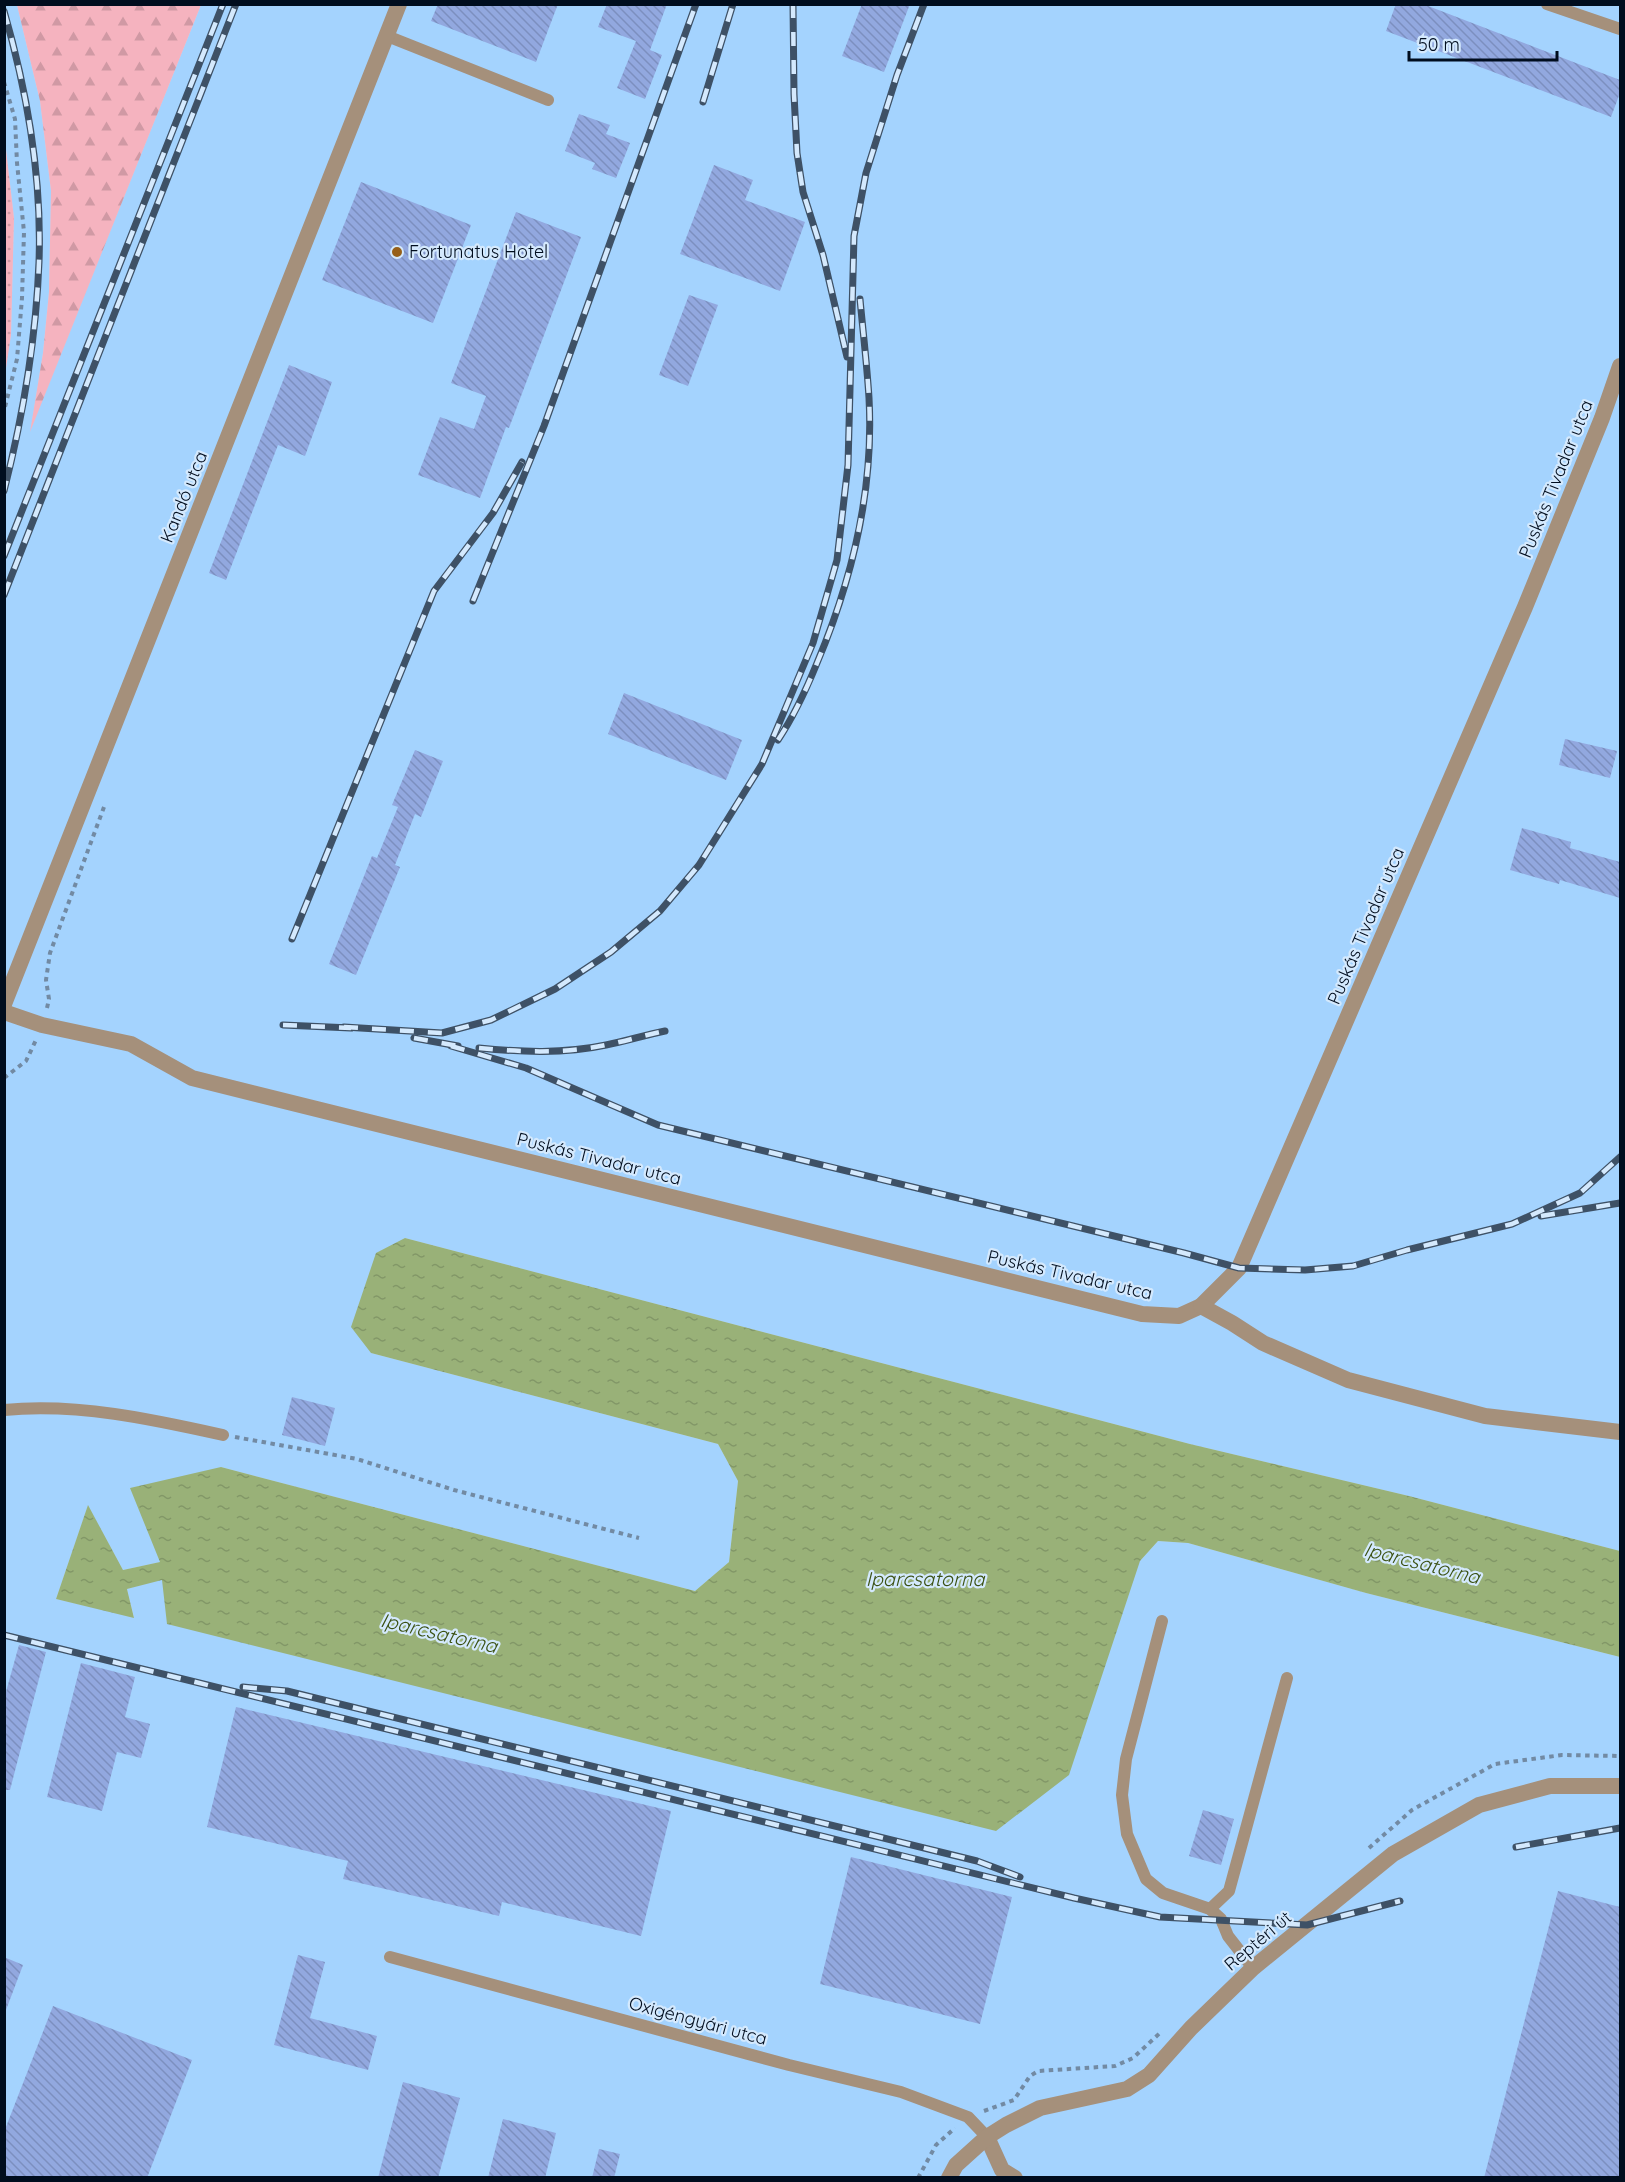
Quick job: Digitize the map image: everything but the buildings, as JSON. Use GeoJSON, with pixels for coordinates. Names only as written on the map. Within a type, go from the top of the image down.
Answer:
{"type":"FeatureCollection","features":[{"type":"Feature","properties":{"kind":"street","name":"Kandó utca"},"geometry":{"type":"LineString","coordinates":[[4,1004],[399,4]]}},
{"type":"Feature","properties":{"kind":"street","name":"Puskás Tivadar utca"},"geometry":{"type":"LineString","coordinates":[[4,1012],[42,1025],[131,1044],[192,1078],[1143,1314],[1179,1316],[1201,1306],[1239,1268],[1525,607],[1602,418],[1620,366]]}},
{"type":"Feature","properties":{"kind":"street"},"geometry":{"type":"LineString","coordinates":[[1201,1306],[1263,1343],[1347,1380],[1485,1416],[1620,1432]]}},
{"type":"Feature","properties":{"kind":"street","name":"Reptéri út"},"geometry":{"type":"LineString","coordinates":[[949,2178],[956,2165],[987,2137],[1006,2125],[1040,2108],[1127,2089],[1149,2075],[1191,2028],[1253,1968],[1393,1854],[1479,1805],[1550,1786],[1620,1786]]}},
{"type":"Feature","properties":{"kind":"street"},"geometry":{"type":"LineString","coordinates":[[987,2137],[1002,2170],[1015,2178]]}},
{"type":"Feature","properties":{"kind":"lane"},"geometry":{"type":"LineString","coordinates":[[1551,5],[1620,29]]}},
{"type":"Feature","properties":{"kind":"lane"},"geometry":{"type":"LineString","coordinates":[[387,36],[548,100]]}},
{"type":"Feature","properties":{"kind":"lane"},"geometry":{"type":"LineString","coordinates":[[4,1410],[83,1409],[163,1422],[223,1435]]}},
{"type":"Feature","properties":{"kind":"lane"},"geometry":{"type":"LineString","coordinates":[[1162,1621],[1126,1759],[1122,1795],[1126,1834],[1146,1879],[1163,1893],[1210,1909],[1221,1919],[1227,1936],[1253,1968]]}},
{"type":"Feature","properties":{"kind":"lane"},"geometry":{"type":"LineString","coordinates":[[1210,1909],[1230,1891],[1287,1678]]}},
{"type":"Feature","properties":{"kind":"lane","name":"Oxigéngyári utca"},"geometry":{"type":"LineString","coordinates":[[390,1957],[778,2062],[901,2092],[968,2117],[987,2137]]}},
{"type":"Feature","properties":{"kind":"path"},"geometry":{"type":"LineString","coordinates":[[4,82],[15,118],[24,232],[17,359],[4,411]]}},
{"type":"Feature","properties":{"kind":"path"},"geometry":{"type":"LineString","coordinates":[[4,1078],[26,1060],[33,1048]]}},
{"type":"Feature","properties":{"kind":"path"},"geometry":{"type":"LineString","coordinates":[[223,1435],[357,1459],[454,1490],[639,1538]]}},
{"type":"Feature","properties":{"kind":"shaded area"},"geometry":{"type":"Polygon","coordinates":[[[5,5],[17,5],[40,101],[51,191],[49,292],[43,353],[31,428],[201,5],[1620,5],[1620,1551],[1409,1496],[1190,1444],[405,1238],[371,1353],[718,1444],[738,1481],[729,1562],[695,1591],[221,1467],[153,1541],[161,1562],[123,1570],[88,1506],[56,1599],[134,1617],[127,1589],[162,1579],[996,1831],[1140,1561],[1158,1541],[1188,1543],[1366,1593],[1620,1657],[1620,2177],[5,2178],[4,375],[11,335],[14,218],[4,133],[5,5]]]}},
{"type":"Feature","properties":{"kind":"green space"},"geometry":{"type":"Polygon","coordinates":[[[17,5],[201,5],[30,432],[43,353],[49,292],[51,191],[40,101],[17,5]]]}},
{"type":"Feature","properties":{"kind":"green space"},"geometry":{"type":"Polygon","coordinates":[[[4,133],[14,218],[11,335],[5,375],[4,133]]]}},
{"type":"Feature","properties":{"kind":"water","name":"Iparcsatorna"},"geometry":{"type":"Polygon","coordinates":[[[405,1238],[1190,1444],[1409,1496],[1620,1551],[1620,1657],[1366,1593],[1188,1543],[1158,1541],[1140,1561],[1069,1775],[996,1831],[167,1624],[162,1580],[127,1589],[134,1618],[56,1599],[88,1505],[123,1570],[160,1562],[130,1488],[221,1467],[695,1591],[729,1562],[738,1481],[718,1444],[371,1353],[351,1327],[376,1253],[405,1238]]]}},
{"type":"Feature","properties":{"kind":"railway"},"geometry":{"type":"LineString","coordinates":[[4,556],[223,4]]}},
{"type":"Feature","properties":{"kind":"railway"},"geometry":{"type":"LineString","coordinates":[[4,595],[236,4]]}},
{"type":"Feature","properties":{"kind":"railway"},"geometry":{"type":"LineString","coordinates":[[473,601],[544,426],[696,4]]}},
{"type":"Feature","properties":{"kind":"railway"},"geometry":{"type":"LineString","coordinates":[[703,102],[733,4]]}},
{"type":"Feature","properties":{"kind":"railway"},"geometry":{"type":"LineString","coordinates":[[793,4],[797,153],[803,192],[823,255],[847,357]]}},
{"type":"Feature","properties":{"kind":"railway"},"geometry":{"type":"LineString","coordinates":[[344,1027],[442,1033],[491,1020],[555,989],[611,952],[660,911],[699,865],[762,764],[813,643],[837,560],[848,465],[854,236],[866,173],[897,75],[924,4]]}},
{"type":"Feature","properties":{"kind":"railway"},"geometry":{"type":"LineString","coordinates":[[4,11],[26,103],[35,167],[39,230],[39,262],[32,349],[23,406],[4,491]]}},
{"type":"Feature","properties":{"kind":"railway"},"geometry":{"type":"LineString","coordinates":[[778,740],[804,693],[817,663],[841,599],[858,534],[864,500],[870,432],[860,299]]}},
{"type":"Feature","properties":{"kind":"railway"},"geometry":{"type":"LineString","coordinates":[[292,939],[434,591],[493,513],[522,462]]}},
{"type":"Feature","properties":{"kind":"railway"},"geometry":{"type":"LineString","coordinates":[[283,1025],[351,1028]]}},
{"type":"Feature","properties":{"kind":"railway"},"geometry":{"type":"LineString","coordinates":[[479,1048],[526,1051],[574,1050],[665,1031]]}},
{"type":"Feature","properties":{"kind":"railway"},"geometry":{"type":"LineString","coordinates":[[414,1038],[458,1046]]}},
{"type":"Feature","properties":{"kind":"railway"},"geometry":{"type":"LineString","coordinates":[[451,1046],[526,1068],[658,1125],[1239,1268],[1305,1270],[1353,1266],[1512,1224],[1580,1193],[1620,1157]]}},
{"type":"Feature","properties":{"kind":"railway"},"geometry":{"type":"LineString","coordinates":[[1541,1216],[1620,1203]]}},
{"type":"Feature","properties":{"kind":"railway"},"geometry":{"type":"LineString","coordinates":[[4,1635],[1074,1898],[1160,1917],[1307,1925],[1400,1901]]}},
{"type":"Feature","properties":{"kind":"railway"},"geometry":{"type":"LineString","coordinates":[[243,1687],[287,1691],[977,1861],[1020,1877]]}},
{"type":"Feature","properties":{"kind":"railway"},"geometry":{"type":"LineString","coordinates":[[1516,1847],[1620,1828]]}},
{"type":"Feature","properties":{"kind":"place","name":"Fortunatus Hotel"},"geometry":{"type":"Point","coordinates":[397,252]}}]}
